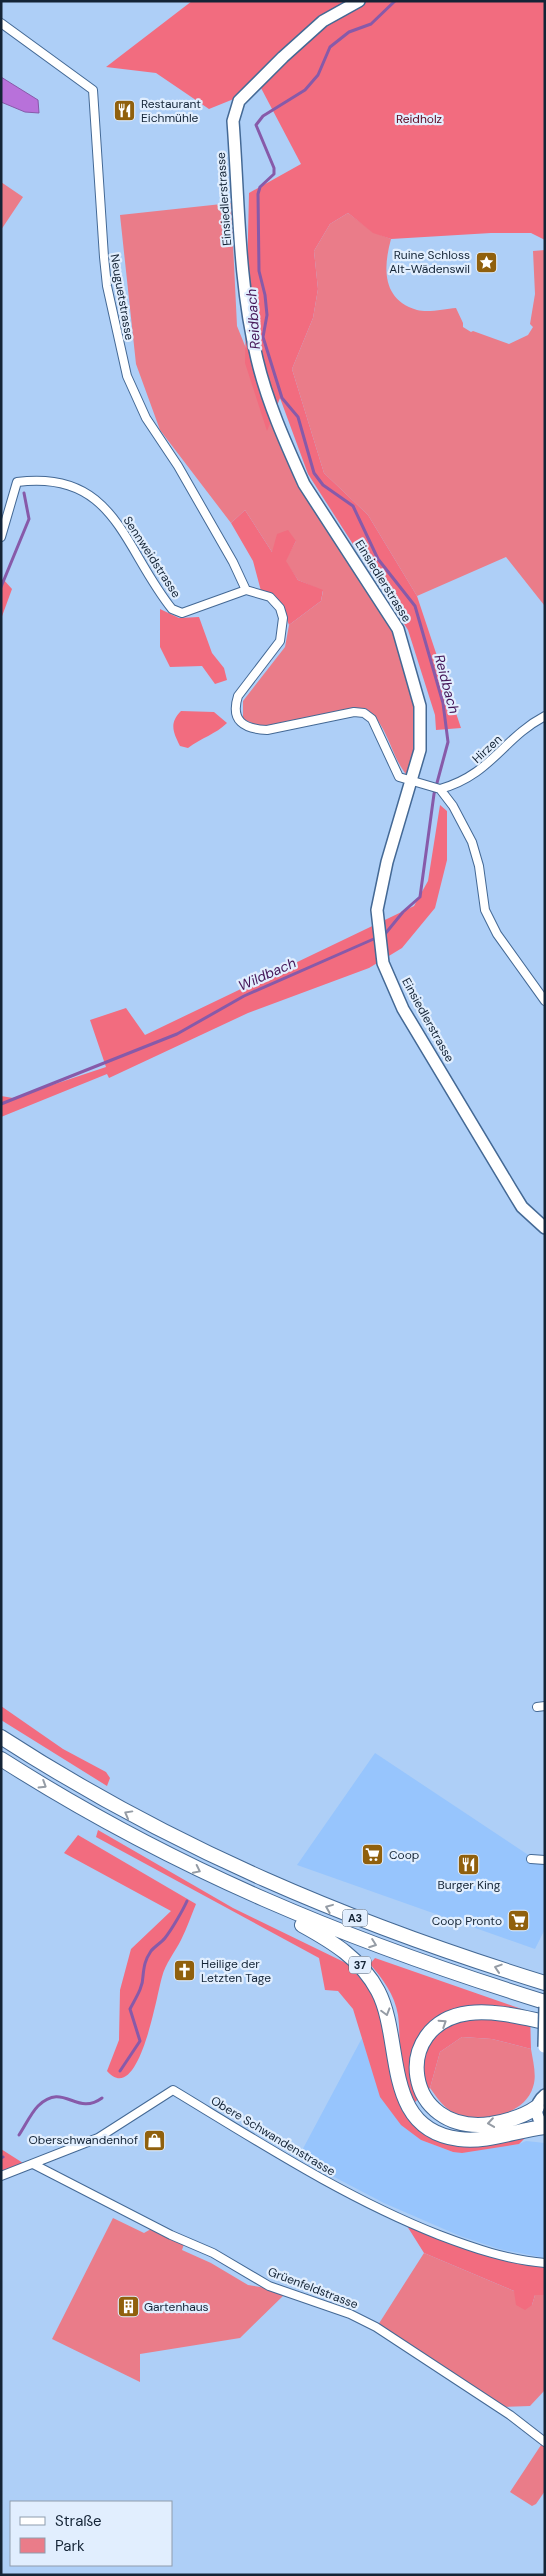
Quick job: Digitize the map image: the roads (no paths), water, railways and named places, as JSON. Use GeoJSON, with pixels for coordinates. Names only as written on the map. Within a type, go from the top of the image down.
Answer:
{"type":"FeatureCollection","features":[{"type":"Feature","properties":{"kind":"highway","name":"A3"},"geometry":{"type":"LineString","coordinates":[[1,1737],[134,1817],[256,1877],[388,1931],[545,1983]]}},
{"type":"Feature","properties":{"kind":"highway","name":"A3"},"geometry":{"type":"LineString","coordinates":[[1,1759],[106,1823],[231,1886],[372,1944],[545,2002]]}},
{"type":"Feature","properties":{"kind":"highway","name":"37"},"geometry":{"type":"LineString","coordinates":[[231,1886],[329,1940],[362,1968],[383,2004],[401,2091],[408,2107],[421,2122],[442,2134],[470,2140],[545,2127]]}},
{"type":"Feature","properties":{"kind":"highway"},"geometry":{"type":"LineString","coordinates":[[537,2107],[522,2116],[495,2123],[477,2125],[455,2122],[437,2112],[427,2102],[418,2081],[417,2061],[421,2046],[429,2035],[441,2023],[453,2017],[484,2013],[545,2022]]}},
{"type":"Feature","properties":{"kind":"main road","name":"Einsiedlerstrasse"},"geometry":{"type":"LineString","coordinates":[[359,1],[323,21],[239,101],[233,121],[240,236],[246,296],[256,357],[292,458],[304,484],[390,614],[406,648],[420,706],[422,733],[420,750],[381,888],[377,910],[378,938],[383,963],[403,1008],[522,1207],[545,1228]]}},
{"type":"Feature","properties":{"kind":"main road"},"geometry":{"type":"LineString","coordinates":[[544,2051],[545,2007]]}},
{"type":"Feature","properties":{"kind":"main road"},"geometry":{"type":"LineString","coordinates":[[545,2095],[537,2107],[537,2116],[545,2127]]}},
{"type":"Feature","properties":{"kind":"street","name":"Neuguetstrasse"},"geometry":{"type":"LineString","coordinates":[[1,23],[93,90],[104,257],[109,294],[127,376],[146,418],[178,466],[246,590]]}},
{"type":"Feature","properties":{"kind":"street","name":"Sennweidstrasse"},"geometry":{"type":"LineString","coordinates":[[1,538],[17,482],[41,480],[67,484],[97,499],[112,516],[172,609],[182,613],[246,590]]}},
{"type":"Feature","properties":{"kind":"street"},"geometry":{"type":"LineString","coordinates":[[246,590],[270,597],[280,608],[283,630],[280,641],[238,696],[234,706],[237,716],[244,726],[254,730],[267,730],[354,712],[364,713],[372,719],[380,731],[400,778],[440,790],[463,823],[472,842],[479,866],[485,910],[497,934],[545,1001]]}},
{"type":"Feature","properties":{"kind":"street","name":"Hirzen"},"geometry":{"type":"LineString","coordinates":[[440,790],[459,784],[478,773],[517,736],[545,716]]}},
{"type":"Feature","properties":{"kind":"street"},"geometry":{"type":"LineString","coordinates":[[531,1859],[545,1860]]}},
{"type":"Feature","properties":{"kind":"street","name":"Obere Schwandenstrasse"},"geometry":{"type":"LineString","coordinates":[[1,2176],[98,2138],[173,2090],[304,2169],[393,2216],[467,2246],[495,2254],[545,2263]]}},
{"type":"Feature","properties":{"kind":"street","name":"Grüenfeldstrasse"},"geometry":{"type":"LineString","coordinates":[[33,2164],[171,2235],[213,2253],[269,2286],[350,2314],[376,2327],[510,2415],[545,2442]]}},
{"type":"Feature","properties":{"kind":"waterway","name":"Reidbach"},"geometry":{"type":"LineString","coordinates":[[1,1104],[177,1034],[244,996],[385,934],[403,912],[420,897],[434,794],[448,742],[443,703],[415,606],[378,559],[353,506],[323,485],[314,473],[298,417],[282,398],[263,337],[267,315],[265,295],[259,271],[258,194],[260,187],[274,174],[274,168],[256,125],[263,116],[305,90],[318,75],[330,47],[349,32],[371,24],[395,1]]}},
{"type":"Feature","properties":{"kind":"waterway"},"geometry":{"type":"LineString","coordinates":[[1,587],[29,519],[24,493]]}},
{"type":"Feature","properties":{"kind":"waterway"},"geometry":{"type":"LineString","coordinates":[[120,2071],[140,2041],[130,2009],[142,1985],[146,1960],[151,1951],[168,1934],[187,1901]]}},
{"type":"Feature","properties":{"kind":"waterway"},"geometry":{"type":"LineString","coordinates":[[19,2135],[35,2109],[47,2099],[63,2097],[85,2104],[93,2103],[102,2098]]}},
{"type":"Feature","properties":{"kind":"place","name":"Restaurant Eichmühle"},"geometry":{"type":"Point","coordinates":[125,111]}},
{"type":"Feature","properties":{"kind":"place","name":"Ruine Schloss Alt-Wädenswil"},"geometry":{"type":"Point","coordinates":[486,262]}},
{"type":"Feature","properties":{"kind":"place","name":"Coop"},"geometry":{"type":"Point","coordinates":[373,1855]}},
{"type":"Feature","properties":{"kind":"place","name":"Burger King"},"geometry":{"type":"Point","coordinates":[469,1864]}},
{"type":"Feature","properties":{"kind":"place","name":"Coop Pronto"},"geometry":{"type":"Point","coordinates":[518,1921]}},
{"type":"Feature","properties":{"kind":"place","name":"Heilige der Letzten Tage"},"geometry":{"type":"Point","coordinates":[185,1971]}},
{"type":"Feature","properties":{"kind":"place","name":"Oberschwandenhof"},"geometry":{"type":"Point","coordinates":[154,2140]}},
{"type":"Feature","properties":{"kind":"place","name":"Gartenhaus"},"geometry":{"type":"Point","coordinates":[128,2307]}},
{"type":"Feature","properties":{"kind":"park label","name":"Reidholz"},"geometry":{"type":"Point","coordinates":[419,119]}},
{"type":"Feature","properties":{"kind":"water label","name":"Wildbach"},"geometry":{"type":"Point","coordinates":[267,974]}}]}
